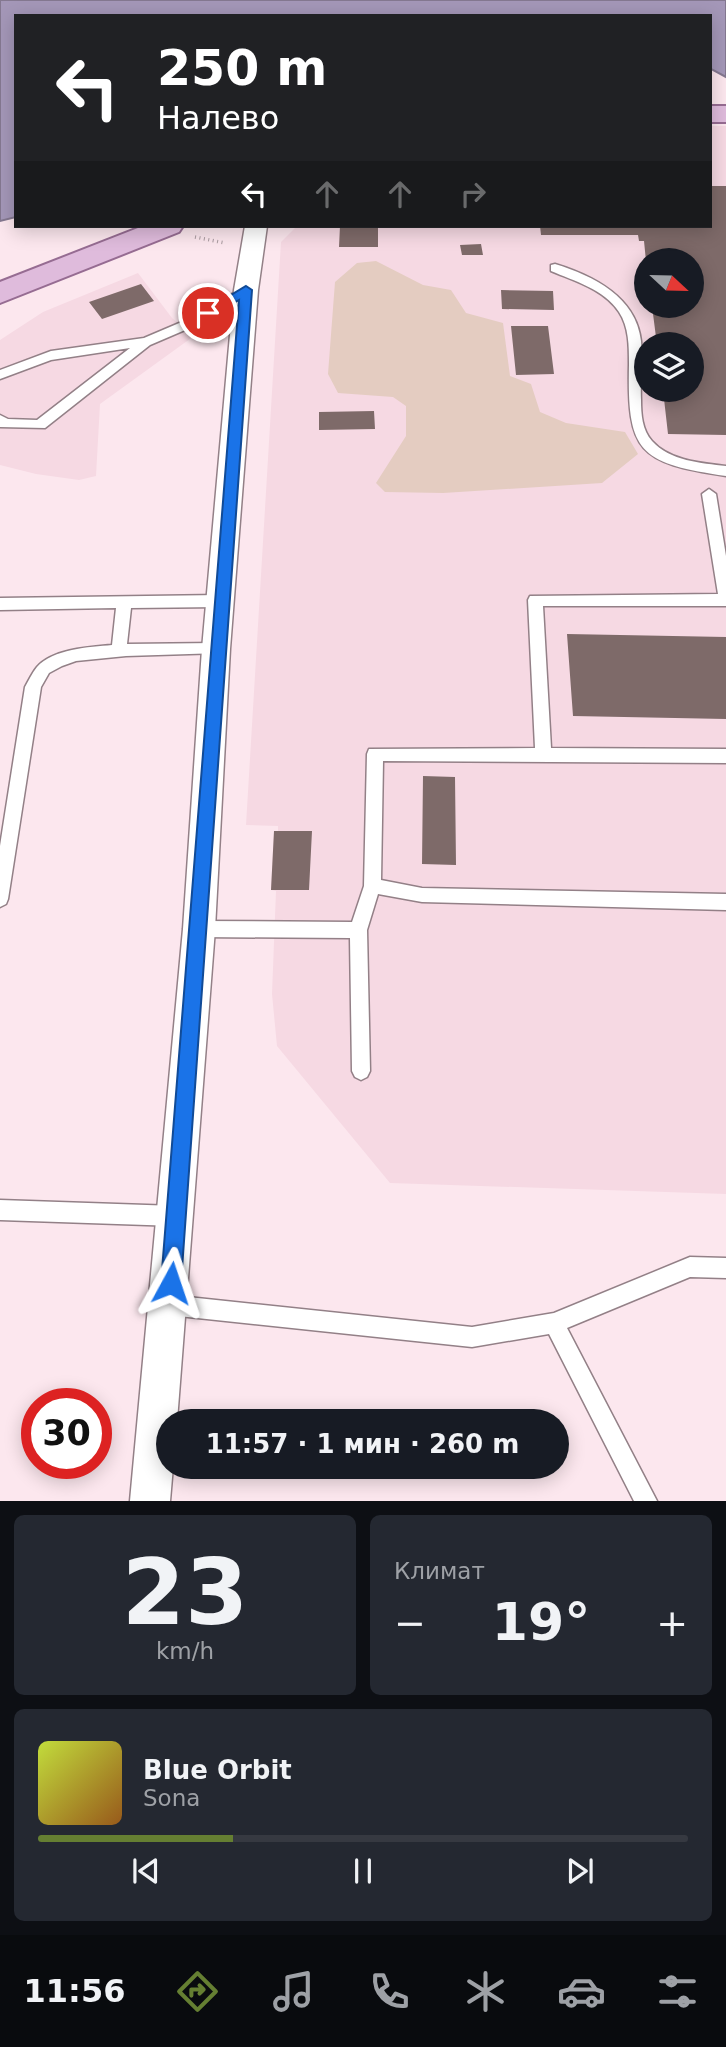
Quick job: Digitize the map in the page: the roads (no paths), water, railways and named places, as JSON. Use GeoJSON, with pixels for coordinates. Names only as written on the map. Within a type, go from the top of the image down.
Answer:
{"type":"FeatureCollection","features":[{"type":"Feature","properties":{"kind":"main road"},"geometry":{"type":"LineString","coordinates":[[0,274],[116,228]]}},
{"type":"Feature","properties":{"kind":"main road"},"geometry":{"type":"LineString","coordinates":[[0,293],[66,264],[176,229]]}},
{"type":"Feature","properties":{"kind":"street"},"geometry":{"type":"LineString","coordinates":[[150,1501],[169,1305],[199,929],[216,649],[246,290],[256,228]]}},
{"type":"Feature","properties":{"kind":"lane"},"geometry":{"type":"LineString","coordinates":[[555,268],[600,289],[623,307],[635,335],[635,404],[640,435],[657,451],[688,466],[726,471]]}},
{"type":"Feature","properties":{"kind":"lane"},"geometry":{"type":"LineString","coordinates":[[0,375],[12,368],[59,355],[146,342],[188,324],[246,290]]}},
{"type":"Feature","properties":{"kind":"lane"},"geometry":{"type":"LineString","coordinates":[[0,420],[5,424],[40,425],[146,342]]}},
{"type":"Feature","properties":{"kind":"lane"},"geometry":{"type":"LineString","coordinates":[[543,755],[535,600],[725,599],[709,494]]}},
{"type":"Feature","properties":{"kind":"lane"},"geometry":{"type":"LineString","coordinates":[[119,651],[124,601]]}},
{"type":"Feature","properties":{"kind":"lane"},"geometry":{"type":"LineString","coordinates":[[0,604],[220,601]]}},
{"type":"Feature","properties":{"kind":"lane"},"geometry":{"type":"LineString","coordinates":[[0,900],[8,790],[33,687],[45,668],[64,658],[86,653],[216,649]]}},
{"type":"Feature","properties":{"kind":"lane"},"geometry":{"type":"LineString","coordinates":[[361,1072],[358,930],[372,886],[376,754],[726,756]]}},
{"type":"Feature","properties":{"kind":"lane"},"geometry":{"type":"LineString","coordinates":[[372,886],[422,895],[726,902]]}},
{"type":"Feature","properties":{"kind":"lane"},"geometry":{"type":"LineString","coordinates":[[199,929],[358,930]]}},
{"type":"Feature","properties":{"kind":"lane"},"geometry":{"type":"LineString","coordinates":[[0,1210],[176,1216]]}},
{"type":"Feature","properties":{"kind":"lane"},"geometry":{"type":"LineString","coordinates":[[169,1305],[472,1337],[554,1323],[690,1266],[726,1268]]}},
{"type":"Feature","properties":{"kind":"lane"},"geometry":{"type":"LineString","coordinates":[[554,1323],[646,1501]]}}]}
